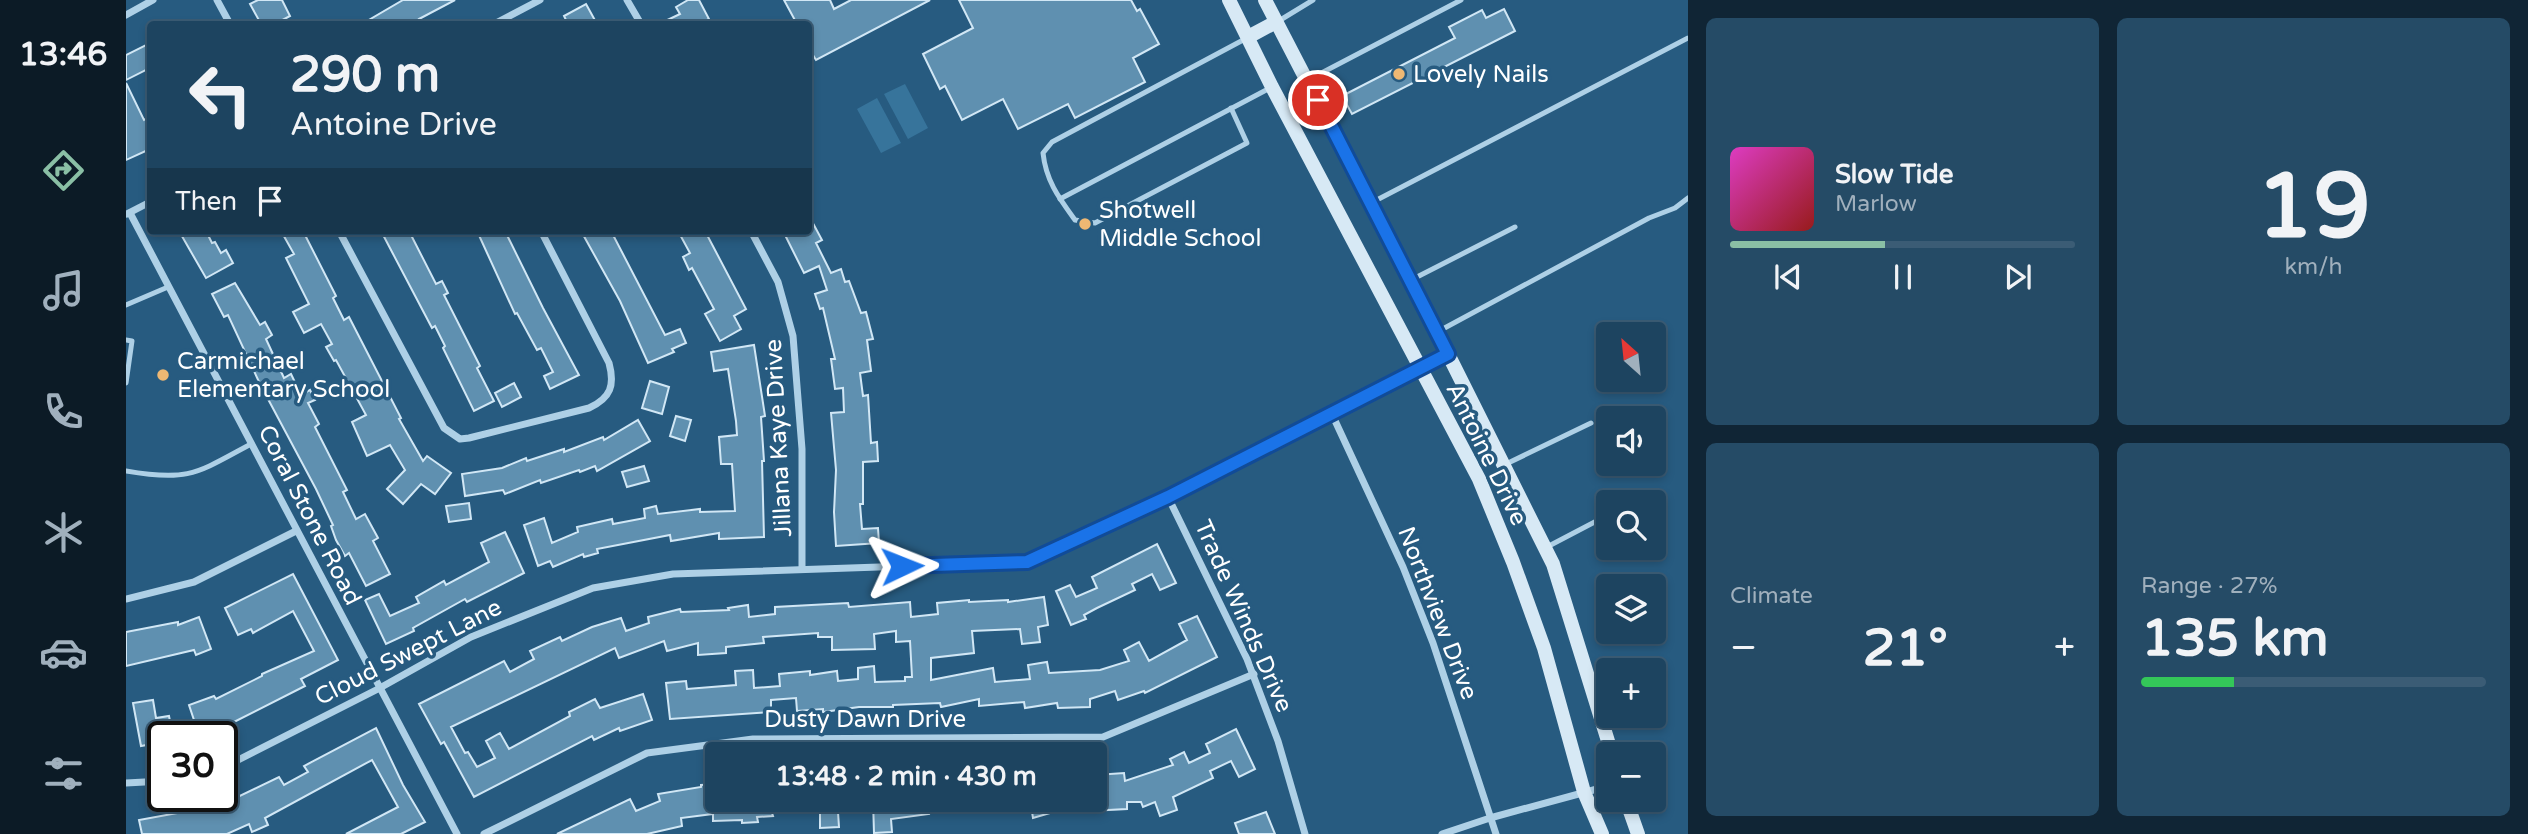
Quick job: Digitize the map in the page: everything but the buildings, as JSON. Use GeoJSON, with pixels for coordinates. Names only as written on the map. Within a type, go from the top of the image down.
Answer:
{"type":"FeatureCollection","features":[{"type":"Feature","properties":{"kind":"main road","name":"Antoine Drive"},"geometry":{"type":"LineString","coordinates":[[1228,0],[1479,479],[1544,648],[1584,792],[1602,834]]}},
{"type":"Feature","properties":{"kind":"main road","name":"Antoine Drive"},"geometry":{"type":"LineString","coordinates":[[1265,0],[1437,332],[1553,565],[1608,742]]}},
{"type":"Feature","properties":{"kind":"main road"},"geometry":{"type":"LineString","coordinates":[[1248,37],[1276,22]]}},
{"type":"Feature","properties":{"kind":"main road"},"geometry":{"type":"LineString","coordinates":[[1630,812],[1638,834]]}},
{"type":"Feature","properties":{"kind":"street"},"geometry":{"type":"LineString","coordinates":[[126,15],[153,0]]}},
{"type":"Feature","properties":{"kind":"street"},"geometry":{"type":"LineString","coordinates":[[217,0],[228,21]]}},
{"type":"Feature","properties":{"kind":"street"},"geometry":{"type":"LineString","coordinates":[[500,21],[540,0]]}},
{"type":"Feature","properties":{"kind":"street"},"geometry":{"type":"LineString","coordinates":[[627,0],[639,21]]}},
{"type":"Feature","properties":{"kind":"street"},"geometry":{"type":"LineString","coordinates":[[128,214],[147,204]]}},
{"type":"Feature","properties":{"kind":"street","name":"Coral Stone Road"},"geometry":{"type":"LineString","coordinates":[[128,214],[457,834]]}},
{"type":"Feature","properties":{"kind":"street"},"geometry":{"type":"LineString","coordinates":[[341,235],[444,428],[460,439],[481,437],[576,412],[600,403],[611,391],[613,378],[609,363],[543,235]]}},
{"type":"Feature","properties":{"kind":"street","name":"Jillana Kaye Drive"},"geometry":{"type":"LineString","coordinates":[[753,235],[778,282],[793,336],[802,449],[802,568]]}},
{"type":"Feature","properties":{"kind":"street","name":"Cloud Swept Lane"},"geometry":{"type":"LineString","coordinates":[[238,760],[378,689],[471,637],[593,587],[673,574],[1027,562],[1168,497],[1448,354]]}},
{"type":"Feature","properties":{"kind":"street","name":"Northview Drive"},"geometry":{"type":"LineString","coordinates":[[1331,412],[1403,567],[1433,643],[1496,834]]}},
{"type":"Feature","properties":{"kind":"street","name":"Trade Winds Drive"},"geometry":{"type":"LineString","coordinates":[[1168,497],[1254,674],[1278,741],[1305,834]]}},
{"type":"Feature","properties":{"kind":"street"},"geometry":{"type":"LineString","coordinates":[[126,599],[194,582],[296,531]]}},
{"type":"Feature","properties":{"kind":"street","name":"Dusty Dawn Drive"},"geometry":{"type":"LineString","coordinates":[[484,834],[647,753],[753,739],[1103,737],[1254,674]]}},
{"type":"Feature","properties":{"kind":"street"},"geometry":{"type":"LineString","coordinates":[[126,783],[147,782]]}},
{"type":"Feature","properties":{"kind":"street"},"geometry":{"type":"LineString","coordinates":[[1442,834],[1596,789]]}},
{"type":"Feature","properties":{"kind":"lane"},"geometry":{"type":"LineString","coordinates":[[1276,22],[1313,0]]}},
{"type":"Feature","properties":{"kind":"lane"},"geometry":{"type":"LineString","coordinates":[[1308,80],[1461,0]]}},
{"type":"Feature","properties":{"kind":"lane"},"geometry":{"type":"LineString","coordinates":[[1231,108],[1247,143],[1094,223],[1075,219],[1060,199],[1045,171],[1043,153],[1052,142],[1248,37]]}},
{"type":"Feature","properties":{"kind":"lane"},"geometry":{"type":"LineString","coordinates":[[1371,203],[1688,38]]}},
{"type":"Feature","properties":{"kind":"lane"},"geometry":{"type":"LineString","coordinates":[[1060,199],[1272,87]]}},
{"type":"Feature","properties":{"kind":"lane"},"geometry":{"type":"LineString","coordinates":[[1437,332],[1649,218],[1675,208],[1688,198]]}},
{"type":"Feature","properties":{"kind":"lane"},"geometry":{"type":"LineString","coordinates":[[1410,281],[1515,227]]}},
{"type":"Feature","properties":{"kind":"lane"},"geometry":{"type":"LineString","coordinates":[[126,305],[168,287]]}},
{"type":"Feature","properties":{"kind":"lane"},"geometry":{"type":"LineString","coordinates":[[126,340],[132,341],[126,383]]}},
{"type":"Feature","properties":{"kind":"lane"},"geometry":{"type":"LineString","coordinates":[[1504,465],[1591,423]]}},
{"type":"Feature","properties":{"kind":"lane"},"geometry":{"type":"LineString","coordinates":[[126,471],[159,477],[179,477],[198,472],[251,444]]}},
{"type":"Feature","properties":{"kind":"lane"},"geometry":{"type":"LineString","coordinates":[[1545,548],[1596,521]]}},
{"type":"Feature","properties":{"kind":"shaded area"},"geometry":{"type":"Polygon","coordinates":[[[905,84],[928,128],[908,139],[884,94],[905,84]]]}},
{"type":"Feature","properties":{"kind":"shaded area"},"geometry":{"type":"Polygon","coordinates":[[[877,98],[901,143],[881,153],[857,109],[877,98]]]}},
{"type":"Feature","properties":{"kind":"place","name":"Lovely Nails"},"geometry":{"type":"Point","coordinates":[1399,74]}},
{"type":"Feature","properties":{"kind":"place","name":"Shotwell Middle School"},"geometry":{"type":"Point","coordinates":[1085,224]}},
{"type":"Feature","properties":{"kind":"place","name":"Carmichael Elementary School"},"geometry":{"type":"Point","coordinates":[163,375]}},
{"type":"Feature","properties":{"kind":"route"},"geometry":{"type":"LineString","coordinates":[[902,566],[1027,562],[1168,497],[1448,354],[1318,100]]}}]}
